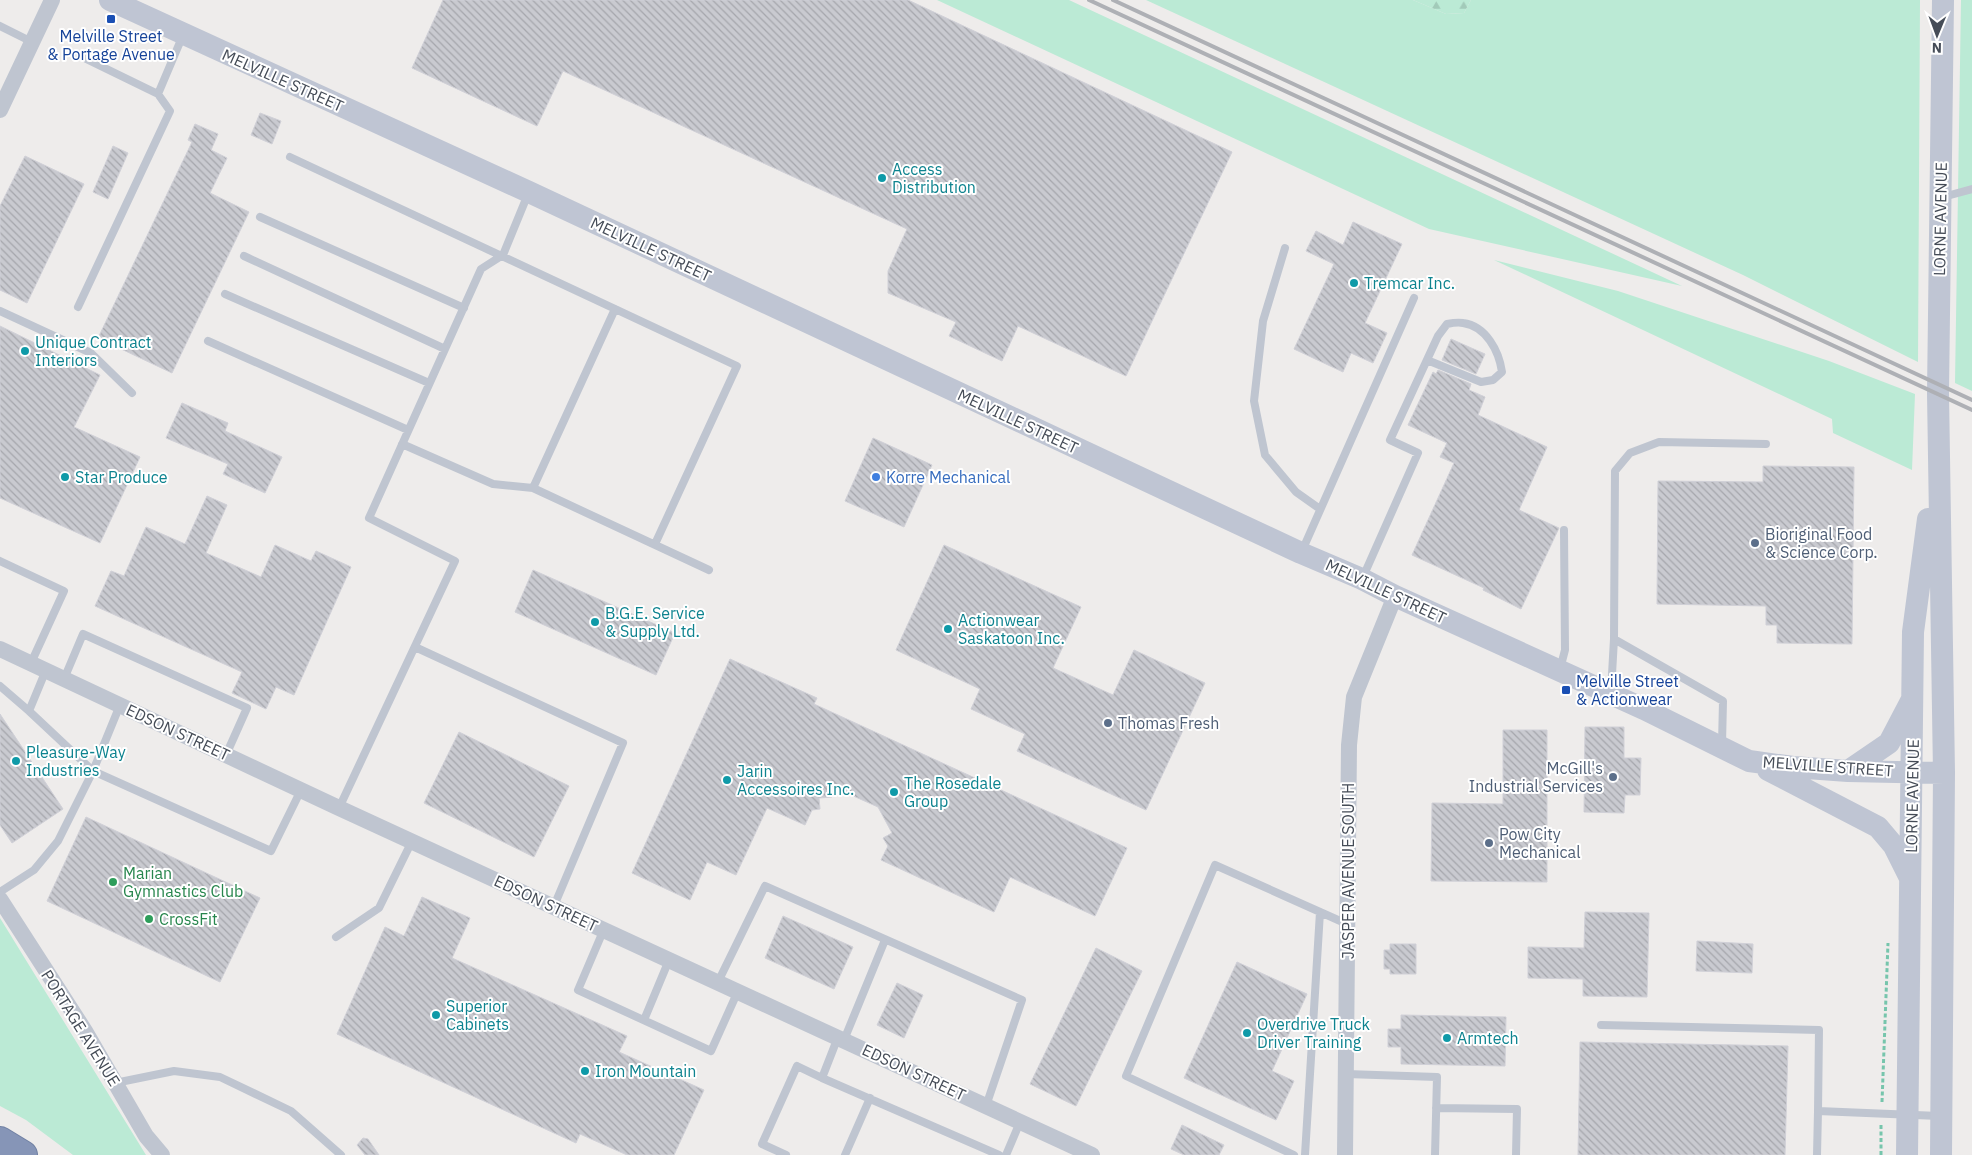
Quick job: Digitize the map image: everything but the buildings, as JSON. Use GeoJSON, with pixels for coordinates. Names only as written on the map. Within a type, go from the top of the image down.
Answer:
{"type":"FeatureCollection","features":[{"type":"Feature","properties":{"kind":"highway"},"geometry":{"type":"LineString","coordinates":[[0,1141],[23,1155]]}},
{"type":"Feature","properties":{"kind":"highway"},"geometry":{"type":"LineString","coordinates":[[0,1150],[6,1155]]}},
{"type":"Feature","properties":{"kind":"main road","name":"MELVILLE STREET"},"geometry":{"type":"LineString","coordinates":[[110,0],[529,192],[1749,760],[1793,768],[1944,773]]}},
{"type":"Feature","properties":{"kind":"main road","name":"LORNE AVENUE"},"geometry":{"type":"LineString","coordinates":[[1941,1155],[1944,773],[1938,438],[1943,0]]}},
{"type":"Feature","properties":{"kind":"main road","name":"LORNE AVENUE"},"geometry":{"type":"LineString","coordinates":[[1907,1155],[1914,632],[1938,438]]}},
{"type":"Feature","properties":{"kind":"main road"},"geometry":{"type":"LineString","coordinates":[[1848,771],[1889,743],[1912,698]]}},
{"type":"Feature","properties":{"kind":"main road"},"geometry":{"type":"LineString","coordinates":[[1749,760],[1878,827],[1894,846],[1910,879]]}},
{"type":"Feature","properties":{"kind":"street"},"geometry":{"type":"LineString","coordinates":[[0,110],[52,0]]}},
{"type":"Feature","properties":{"kind":"street","name":"JASPER AVENUE SOUTH"},"geometry":{"type":"LineString","coordinates":[[1345,1155],[1349,745],[1354,697],[1395,596]]}},
{"type":"Feature","properties":{"kind":"street","name":"EDSON STREET"},"geometry":{"type":"LineString","coordinates":[[0,649],[339,808],[1092,1155]]}},
{"type":"Feature","properties":{"kind":"street","name":"PORTAGE AVENUE"},"geometry":{"type":"LineString","coordinates":[[0,899],[85,1031],[146,1136],[162,1155]]}},
{"type":"Feature","properties":{"kind":"lane"},"geometry":{"type":"LineString","coordinates":[[0,26],[32,42]]}},
{"type":"Feature","properties":{"kind":"lane"},"geometry":{"type":"LineString","coordinates":[[158,94],[183,35]]}},
{"type":"Feature","properties":{"kind":"lane"},"geometry":{"type":"LineString","coordinates":[[78,55],[158,94],[170,110],[78,307]]}},
{"type":"Feature","properties":{"kind":"lane"},"geometry":{"type":"LineString","coordinates":[[290,157],[737,366],[655,544]]}},
{"type":"Feature","properties":{"kind":"lane"},"geometry":{"type":"LineString","coordinates":[[1940,198],[1972,189]]}},
{"type":"Feature","properties":{"kind":"lane"},"geometry":{"type":"LineString","coordinates":[[339,808],[455,561],[369,518],[481,269],[503,255],[529,192]]}},
{"type":"Feature","properties":{"kind":"lane"},"geometry":{"type":"LineString","coordinates":[[260,217],[464,308]]}},
{"type":"Feature","properties":{"kind":"lane"},"geometry":{"type":"LineString","coordinates":[[1285,248],[1263,321],[1254,401],[1265,455],[1296,492],[1320,509]]}},
{"type":"Feature","properties":{"kind":"lane"},"geometry":{"type":"LineString","coordinates":[[244,256],[445,349]]}},
{"type":"Feature","properties":{"kind":"lane"},"geometry":{"type":"LineString","coordinates":[[225,294],[429,383]]}},
{"type":"Feature","properties":{"kind":"lane"},"geometry":{"type":"LineString","coordinates":[[1301,553],[1414,298]]}},
{"type":"Feature","properties":{"kind":"lane"},"geometry":{"type":"LineString","coordinates":[[533,488],[614,309]]}},
{"type":"Feature","properties":{"kind":"lane"},"geometry":{"type":"LineString","coordinates":[[0,311],[91,353],[132,393]]}},
{"type":"Feature","properties":{"kind":"lane"},"geometry":{"type":"LineString","coordinates":[[1362,579],[1418,453],[1390,440],[1438,336],[1447,324],[1464,322],[1485,333],[1500,359],[1502,372],[1494,380],[1481,382],[1427,360]]}},
{"type":"Feature","properties":{"kind":"lane"},"geometry":{"type":"LineString","coordinates":[[208,341],[408,430]]}},
{"type":"Feature","properties":{"kind":"lane"},"geometry":{"type":"LineString","coordinates":[[1611,695],[1614,639],[1615,472],[1630,453],[1659,442],[1766,444]]}},
{"type":"Feature","properties":{"kind":"lane"},"geometry":{"type":"LineString","coordinates":[[402,444],[493,484],[533,488],[709,570]]}},
{"type":"Feature","properties":{"kind":"lane"},"geometry":{"type":"LineString","coordinates":[[1560,671],[1566,650],[1564,530]]}},
{"type":"Feature","properties":{"kind":"lane"},"geometry":{"type":"LineString","coordinates":[[1,564],[64,591],[38,667],[29,711]]}},
{"type":"Feature","properties":{"kind":"lane"},"geometry":{"type":"LineString","coordinates":[[64,679],[83,634],[246,708],[226,755]]}},
{"type":"Feature","properties":{"kind":"lane"},"geometry":{"type":"LineString","coordinates":[[1614,639],[1723,701],[1721,748]]}},
{"type":"Feature","properties":{"kind":"lane"},"geometry":{"type":"LineString","coordinates":[[415,647],[623,743],[554,906]]}},
{"type":"Feature","properties":{"kind":"lane"},"geometry":{"type":"LineString","coordinates":[[0,686],[94,771],[271,851],[301,790]]}},
{"type":"Feature","properties":{"kind":"lane"},"geometry":{"type":"LineString","coordinates":[[0,892],[34,870],[58,841],[94,771],[120,705]]}},
{"type":"Feature","properties":{"kind":"lane"},"geometry":{"type":"LineString","coordinates":[[336,937],[379,908],[412,841]]}},
{"type":"Feature","properties":{"kind":"lane"},"geometry":{"type":"LineString","coordinates":[[1294,1155],[1126,1076],[1215,865],[1347,924]]}},
{"type":"Feature","properties":{"kind":"lane"},"geometry":{"type":"LineString","coordinates":[[718,982],[764,886],[1022,1000],[986,1106]]}},
{"type":"Feature","properties":{"kind":"lane"},"geometry":{"type":"LineString","coordinates":[[1305,1155],[1320,912]]}},
{"type":"Feature","properties":{"kind":"lane"},"geometry":{"type":"LineString","coordinates":[[604,929],[578,990],[711,1051],[738,991]]}},
{"type":"Feature","properties":{"kind":"lane"},"geometry":{"type":"LineString","coordinates":[[822,1078],[885,940]]}},
{"type":"Feature","properties":{"kind":"lane"},"geometry":{"type":"LineString","coordinates":[[644,1020],[669,959]]}},
{"type":"Feature","properties":{"kind":"lane"},"geometry":{"type":"LineString","coordinates":[[1601,1024],[1819,1030],[1817,1155]]}},
{"type":"Feature","properties":{"kind":"lane"},"geometry":{"type":"LineString","coordinates":[[786,1155],[762,1144],[796,1066],[998,1155]]}},
{"type":"Feature","properties":{"kind":"lane"},"geometry":{"type":"LineString","coordinates":[[115,1083],[174,1071],[220,1076],[291,1111],[341,1155]]}},
{"type":"Feature","properties":{"kind":"lane"},"geometry":{"type":"LineString","coordinates":[[1346,1074],[1436,1077],[1435,1155]]}},
{"type":"Feature","properties":{"kind":"lane"},"geometry":{"type":"LineString","coordinates":[[845,1155],[870,1098]]}},
{"type":"Feature","properties":{"kind":"lane"},"geometry":{"type":"LineString","coordinates":[[1436,1108],[1517,1110],[1516,1155]]}},
{"type":"Feature","properties":{"kind":"lane"},"geometry":{"type":"LineString","coordinates":[[1818,1111],[1941,1116]]}},
{"type":"Feature","properties":{"kind":"lane"},"geometry":{"type":"LineString","coordinates":[[1006,1155],[1020,1122]]}},
{"type":"Feature","properties":{"kind":"green space"},"geometry":{"type":"Polygon","coordinates":[[[937,0],[1069,0],[1682,286],[1429,229],[937,0]]]}},
{"type":"Feature","properties":{"kind":"green space"},"geometry":{"type":"Polygon","coordinates":[[[1146,0],[1413,0],[1446,14],[1464,13],[1471,0],[1920,0],[1918,362],[1743,275],[1146,0]]]}},
{"type":"Feature","properties":{"kind":"green space"},"geometry":{"type":"Polygon","coordinates":[[[1413,0],[1471,0],[1464,13],[1446,14],[1413,0]]]}},
{"type":"Feature","properties":{"kind":"green space"},"geometry":{"type":"Polygon","coordinates":[[[1961,0],[1972,0],[1972,391],[1955,383],[1961,0]]]}},
{"type":"Feature","properties":{"kind":"green space"},"geometry":{"type":"Polygon","coordinates":[[[1494,260],[1618,291],[1829,361],[1915,394],[1912,470],[1833,433],[1832,419],[1494,260]]]}},
{"type":"Feature","properties":{"kind":"green space"},"geometry":{"type":"Polygon","coordinates":[[[0,918],[146,1155],[73,1155],[26,1120],[0,1106],[0,918]]]}},
{"type":"Feature","properties":{"kind":"railway"},"geometry":{"type":"LineString","coordinates":[[1089,0],[1972,410]]}},
{"type":"Feature","properties":{"kind":"railway"},"geometry":{"type":"LineString","coordinates":[[1113,0],[1972,400]]}},
{"type":"Feature","properties":{"kind":"place","name":"Melville Street & Portage Avenue"},"geometry":{"type":"Point","coordinates":[111,19]}},
{"type":"Feature","properties":{"kind":"place","name":"Access Distribution"},"geometry":{"type":"Point","coordinates":[882,178]}},
{"type":"Feature","properties":{"kind":"place","name":"Tremcar Inc."},"geometry":{"type":"Point","coordinates":[1354,283]}},
{"type":"Feature","properties":{"kind":"place","name":"Unique Contract Interiors"},"geometry":{"type":"Point","coordinates":[25,351]}},
{"type":"Feature","properties":{"kind":"place","name":"Star Produce"},"geometry":{"type":"Point","coordinates":[65,477]}},
{"type":"Feature","properties":{"kind":"place","name":"Korre Mechanical"},"geometry":{"type":"Point","coordinates":[876,477]}},
{"type":"Feature","properties":{"kind":"place","name":"Bioriginal Food & Science Corp."},"geometry":{"type":"Point","coordinates":[1755,543]}},
{"type":"Feature","properties":{"kind":"place","name":"B.G.E. Service & Supply Ltd."},"geometry":{"type":"Point","coordinates":[595,622]}},
{"type":"Feature","properties":{"kind":"place","name":"Actionwear Saskatoon Inc."},"geometry":{"type":"Point","coordinates":[948,629]}},
{"type":"Feature","properties":{"kind":"place","name":"Melville Street & Actionwear"},"geometry":{"type":"Point","coordinates":[1566,690]}},
{"type":"Feature","properties":{"kind":"place","name":"Thomas Fresh"},"geometry":{"type":"Point","coordinates":[1108,723]}},
{"type":"Feature","properties":{"kind":"place","name":"Pleasure-Way Industries"},"geometry":{"type":"Point","coordinates":[16,761]}},
{"type":"Feature","properties":{"kind":"place","name":"McGill's Industrial Services"},"geometry":{"type":"Point","coordinates":[1613,777]}},
{"type":"Feature","properties":{"kind":"place","name":"Jarin Accessoires Inc."},"geometry":{"type":"Point","coordinates":[727,780]}},
{"type":"Feature","properties":{"kind":"place","name":"The Rosedale Group"},"geometry":{"type":"Point","coordinates":[894,792]}},
{"type":"Feature","properties":{"kind":"place","name":"Pow City Mechanical"},"geometry":{"type":"Point","coordinates":[1489,843]}},
{"type":"Feature","properties":{"kind":"place","name":"Marian Gymnastics Club"},"geometry":{"type":"Point","coordinates":[113,882]}},
{"type":"Feature","properties":{"kind":"place","name":"CrossFit"},"geometry":{"type":"Point","coordinates":[149,919]}},
{"type":"Feature","properties":{"kind":"place","name":"Superior Cabinets"},"geometry":{"type":"Point","coordinates":[436,1015]}},
{"type":"Feature","properties":{"kind":"place","name":"Overdrive Truck Driver Training"},"geometry":{"type":"Point","coordinates":[1247,1033]}},
{"type":"Feature","properties":{"kind":"place","name":"Armtech"},"geometry":{"type":"Point","coordinates":[1447,1038]}},
{"type":"Feature","properties":{"kind":"place","name":"Iron Mountain"},"geometry":{"type":"Point","coordinates":[585,1071]}}]}
